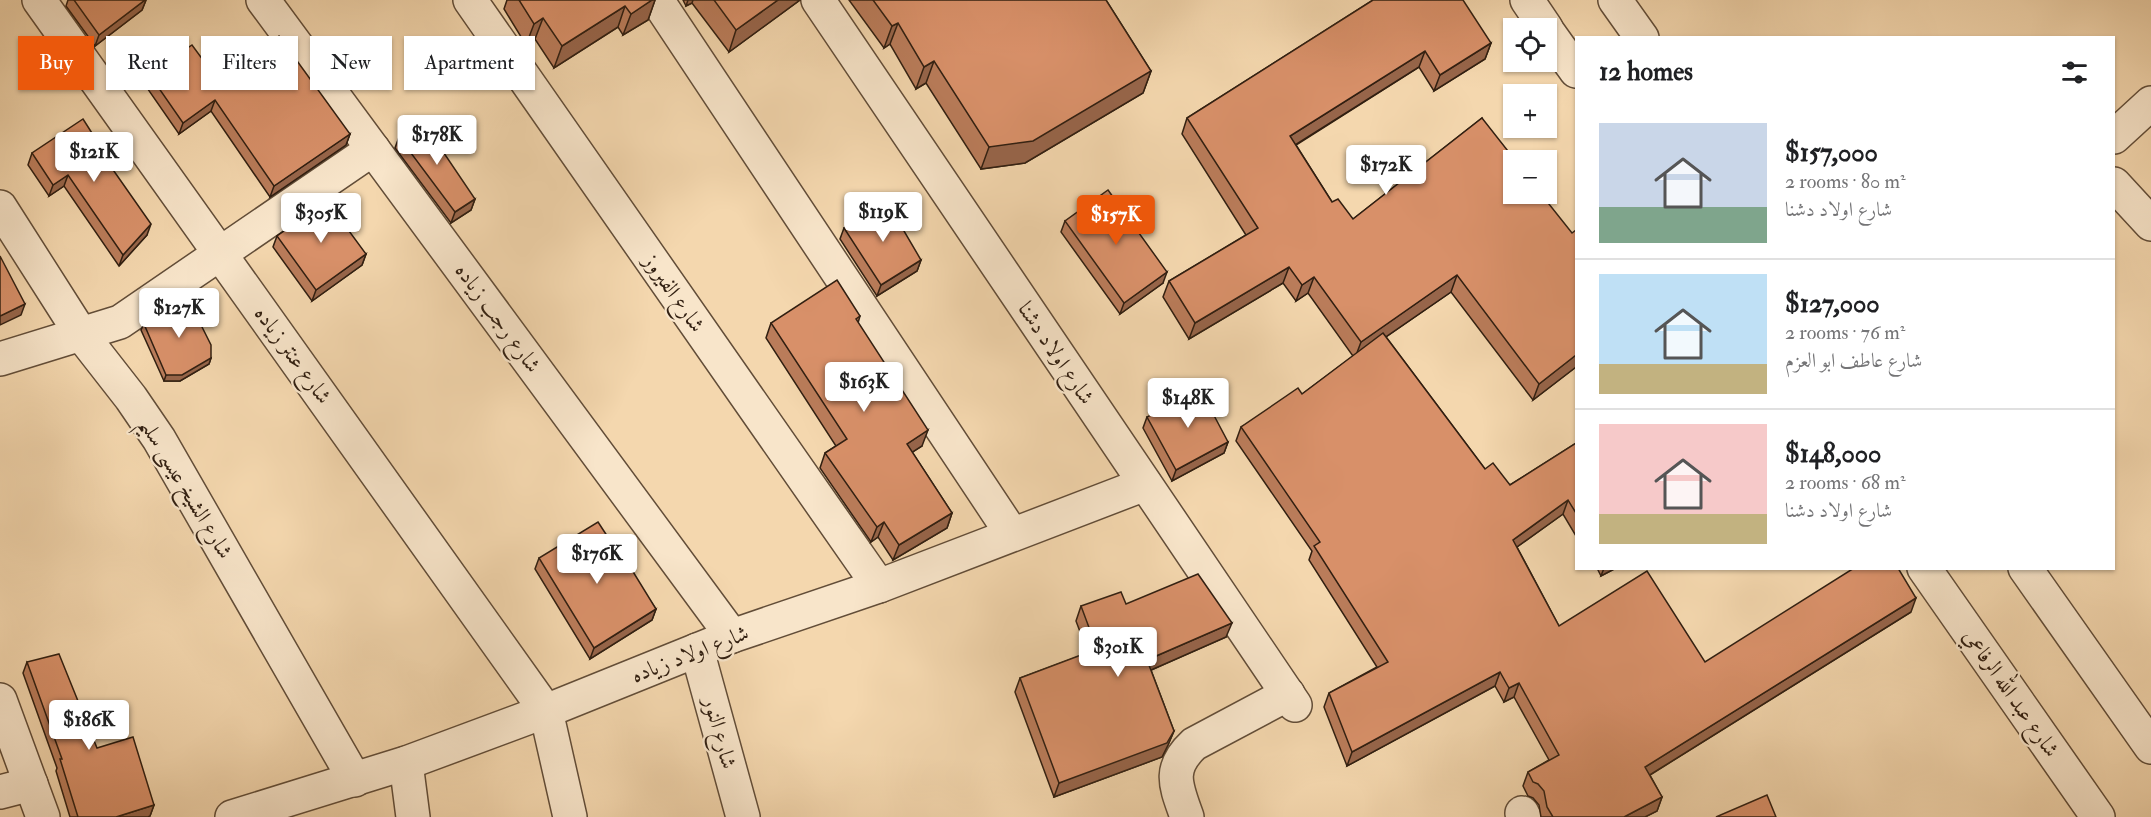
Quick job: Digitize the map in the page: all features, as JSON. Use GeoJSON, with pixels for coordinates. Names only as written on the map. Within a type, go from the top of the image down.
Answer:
{"type":"FeatureCollection","features":[{"type":"Feature","properties":{"kind":"street","name":"شارع عنتر زياده"},"geometry":{"type":"LineString","coordinates":[[39,0],[546,711]]}},
{"type":"Feature","properties":{"kind":"street","name":"شارع رجب زياده"},"geometry":{"type":"LineString","coordinates":[[264,0],[732,636]]}},
{"type":"Feature","properties":{"kind":"street","name":"شارع الفيروز"},"geometry":{"type":"LineString","coordinates":[[470,0],[879,585]]}},
{"type":"Feature","properties":{"kind":"street"},"geometry":{"type":"LineString","coordinates":[[657,0],[1012,534]]}},
{"type":"Feature","properties":{"kind":"street","name":"شارع اولاد دشنا"},"geometry":{"type":"LineString","coordinates":[[818,0],[1292,700],[1194,744],[1182,755],[1175,771],[1177,787],[1187,817]]}},
{"type":"Feature","properties":{"kind":"street"},"geometry":{"type":"LineString","coordinates":[[1527,0],[1539,18]]}},
{"type":"Feature","properties":{"kind":"street"},"geometry":{"type":"LineString","coordinates":[[1615,0],[1641,36]]}},
{"type":"Feature","properties":{"kind":"street"},"geometry":{"type":"LineString","coordinates":[[1557,45],[1575,71]]}},
{"type":"Feature","properties":{"kind":"street"},"geometry":{"type":"LineString","coordinates":[[2115,136],[2151,103]]}},
{"type":"Feature","properties":{"kind":"street"},"geometry":{"type":"LineString","coordinates":[[0,359],[120,322],[373,149]]}},
{"type":"Feature","properties":{"kind":"street"},"geometry":{"type":"LineString","coordinates":[[2115,185],[2151,224]]}},
{"type":"Feature","properties":{"kind":"street","name":"شارع الشيخ عيسى سليم"},"geometry":{"type":"LineString","coordinates":[[0,207],[81,334],[131,398],[159,439],[355,780]]}},
{"type":"Feature","properties":{"kind":"street","name":"شارع اولاد زياده"},"geometry":{"type":"LineString","coordinates":[[232,817],[406,764],[546,711],[732,636],[879,585],[1145,484]]}},
{"type":"Feature","properties":{"kind":"street","name":"شارع عبد الله الرفاعي"},"geometry":{"type":"LineString","coordinates":[[1925,570],[2098,817]]}},
{"type":"Feature","properties":{"kind":"street"},"geometry":{"type":"LineString","coordinates":[[2026,570],[2151,747]]}},
{"type":"Feature","properties":{"kind":"street","name":"شارع النور"},"geometry":{"type":"LineString","coordinates":[[697,650],[743,817]]}},
{"type":"Feature","properties":{"kind":"street"},"geometry":{"type":"LineString","coordinates":[[0,700],[43,817]]}},
{"type":"Feature","properties":{"kind":"street"},"geometry":{"type":"LineString","coordinates":[[546,711],[570,817]]}},
{"type":"Feature","properties":{"kind":"street"},"geometry":{"type":"LineString","coordinates":[[406,764],[414,817]]}},
{"type":"Feature","properties":{"kind":"street"},"geometry":{"type":"LineString","coordinates":[[0,792],[31,784]]}},
{"type":"Feature","properties":{"kind":"building"},"geometry":{"type":"Polygon","coordinates":[[[74,0],[145,0],[99,35],[74,0]]]}},
{"type":"Feature","properties":{"kind":"building"},"geometry":{"type":"Polygon","coordinates":[[[519,0],[652,0],[631,14],[625,6],[562,46],[543,18],[534,24],[519,0]]]}},
{"type":"Feature","properties":{"kind":"building"},"geometry":{"type":"Polygon","coordinates":[[[714,0],[778,0],[736,30],[714,0]]]}},
{"type":"Feature","properties":{"kind":"building"},"geometry":{"type":"Polygon","coordinates":[[[873,0],[1106,0],[1151,71],[1033,141],[989,147],[934,61],[924,67],[898,23],[892,26],[873,0]]]}},
{"type":"Feature","properties":{"kind":"building"},"geometry":{"type":"Polygon","coordinates":[[[1373,0],[1463,0],[1491,43],[1440,75],[1425,51],[1290,136],[1332,202],[1338,199],[1353,219],[1482,118],[1507,150],[1503,150],[1503,204],[1549,204],[1572,233],[1575,231],[1575,356],[1539,384],[1457,275],[1361,342],[1314,277],[1302,285],[1289,267],[1195,323],[1169,281],[1258,228],[1187,118],[1373,0]]]}},
{"type":"Feature","properties":{"kind":"building"},"geometry":{"type":"Polygon","coordinates":[[[192,45],[201,57],[201,90],[298,90],[298,62],[310,79],[310,90],[318,90],[350,134],[274,186],[215,100],[183,123],[160,90],[189,90],[189,47],[192,45]]]}},
{"type":"Feature","properties":{"kind":"building"},"geometry":{"type":"Polygon","coordinates":[[[83,119],[104,152],[102,154],[151,224],[123,255],[68,175],[53,185],[32,153],[83,119]]]}},
{"type":"Feature","properties":{"kind":"building"},"geometry":{"type":"Polygon","coordinates":[[[423,122],[475,199],[455,212],[399,137],[423,122]]]}},
{"type":"Feature","properties":{"kind":"building"},"geometry":{"type":"Polygon","coordinates":[[[1108,190],[1167,272],[1124,303],[1065,221],[1108,190]]]}},
{"type":"Feature","properties":{"kind":"building"},"geometry":{"type":"Polygon","coordinates":[[[324,197],[366,254],[316,290],[277,236],[298,221],[295,217],[324,197]]]}},
{"type":"Feature","properties":{"kind":"building"},"geometry":{"type":"Polygon","coordinates":[[[887,202],[921,260],[881,285],[844,228],[887,202]]]}},
{"type":"Feature","properties":{"kind":"building"},"geometry":{"type":"Polygon","coordinates":[[[0,256],[25,304],[0,316],[0,256]]]}},
{"type":"Feature","properties":{"kind":"building"},"geometry":{"type":"Polygon","coordinates":[[[837,280],[860,316],[856,319],[928,430],[907,444],[952,513],[899,545],[884,522],[877,527],[825,453],[847,439],[771,323],[837,280]]]}},
{"type":"Feature","properties":{"kind":"building"},"geometry":{"type":"Polygon","coordinates":[[[186,295],[211,345],[211,358],[182,375],[166,375],[144,324],[186,295]]]}},
{"type":"Feature","properties":{"kind":"building"},"geometry":{"type":"Polygon","coordinates":[[[1383,333],[1485,469],[1493,463],[1510,485],[1575,444],[1575,511],[1568,500],[1513,540],[1559,626],[1647,571],[1705,662],[1851,570],[1899,570],[1916,598],[1645,767],[1662,797],[1624,817],[1553,817],[1547,807],[1544,791],[1533,782],[1528,772],[1559,755],[1519,683],[1509,688],[1500,672],[1352,752],[1329,693],[1388,662],[1314,546],[1320,542],[1241,427],[1298,388],[1302,394],[1383,333]]]}},
{"type":"Feature","properties":{"kind":"building"},"geometry":{"type":"Polygon","coordinates":[[[1200,389],[1228,442],[1176,470],[1147,417],[1200,389]]]}},
{"type":"Feature","properties":{"kind":"building"},"geometry":{"type":"Polygon","coordinates":[[[598,522],[656,609],[594,648],[539,558],[598,522]]]}},
{"type":"Feature","properties":{"kind":"building"},"geometry":{"type":"Polygon","coordinates":[[[1198,574],[1232,623],[1147,660],[1174,731],[1167,743],[1059,783],[1020,678],[1097,649],[1081,606],[1121,592],[1126,604],[1198,574]]]}},
{"type":"Feature","properties":{"kind":"building"},"geometry":{"type":"Polygon","coordinates":[[[59,654],[97,748],[133,737],[154,805],[116,817],[78,817],[60,759],[62,759],[27,662],[59,654]]]}},
{"type":"Feature","properties":{"kind":"building"},"geometry":{"type":"Polygon","coordinates":[[[1767,795],[1776,817],[1716,817],[1767,795]]]}}]}
